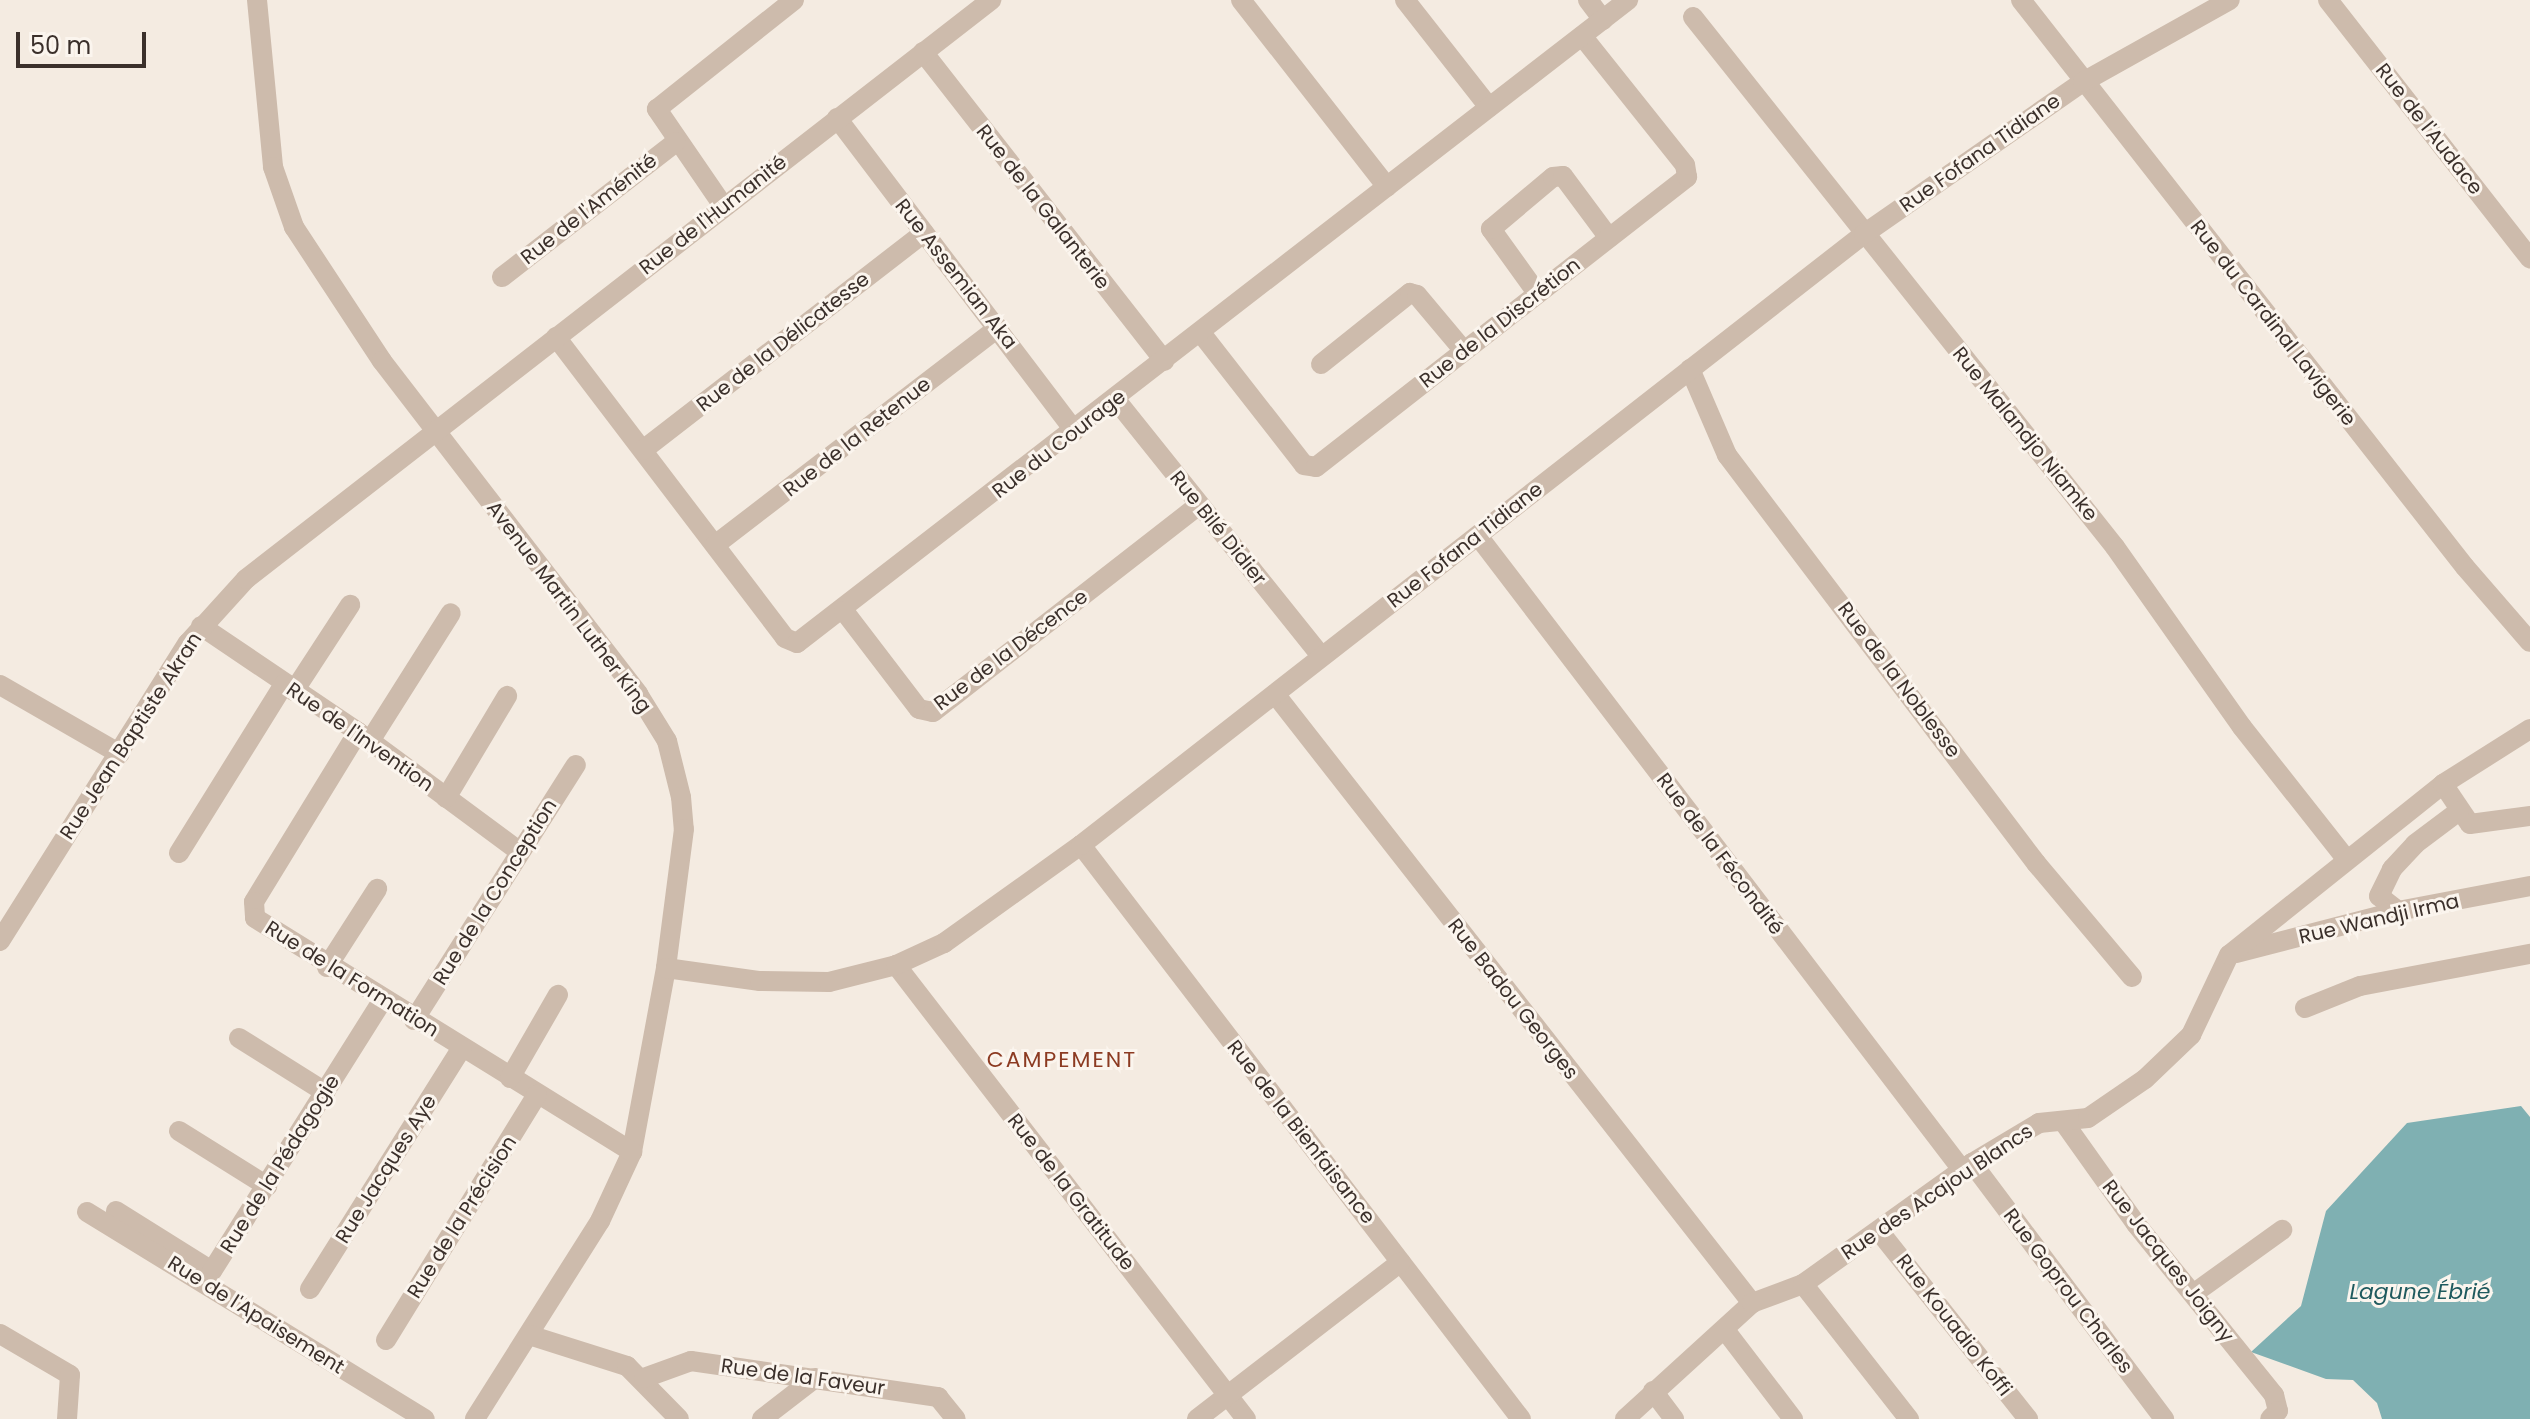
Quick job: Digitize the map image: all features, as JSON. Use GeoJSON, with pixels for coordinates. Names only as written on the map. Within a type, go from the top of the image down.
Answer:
{"type":"FeatureCollection","features":[{"type":"Feature","properties":{"kind":"street","name":"Avenue Martin Luther King"},"geometry":{"type":"LineString","coordinates":[[257,0],[267,130],[285,207],[325,282],[434,430],[638,694],[667,741],[684,829],[666,968],[632,1152],[600,1221],[475,1419]]}},
{"type":"Feature","properties":{"kind":"street"},"geometry":{"type":"LineString","coordinates":[[724,207],[658,115],[659,106],[794,0]]}},
{"type":"Feature","properties":{"kind":"street","name":"Rue de l'Humanité"},"geometry":{"type":"LineString","coordinates":[[434,430],[991,0]]}},
{"type":"Feature","properties":{"kind":"street"},"geometry":{"type":"LineString","coordinates":[[1241,0],[1387,187]]}},
{"type":"Feature","properties":{"kind":"street"},"geometry":{"type":"LineString","coordinates":[[1405,0],[1489,107]]}},
{"type":"Feature","properties":{"kind":"street"},"geometry":{"type":"LineString","coordinates":[[1588,0],[1603,20]]}},
{"type":"Feature","properties":{"kind":"street","name":"Rue du Courage"},"geometry":{"type":"LineString","coordinates":[[556,337],[785,638],[808,639],[1628,0]]}},
{"type":"Feature","properties":{"kind":"street","name":"Rue du Cardinal Lavigerie"},"geometry":{"type":"LineString","coordinates":[[2021,0],[2474,578],[2530,642]]}},
{"type":"Feature","properties":{"kind":"street","name":"Rue Fofana Tidiane"},"geometry":{"type":"LineString","coordinates":[[666,968],[760,981],[829,982],[896,965],[944,943],[1081,845],[1864,234],[2083,82],[2230,0]]}},
{"type":"Feature","properties":{"kind":"street","name":"Rue de l'Audace"},"geometry":{"type":"LineString","coordinates":[[2328,0],[2530,259]]}},
{"type":"Feature","properties":{"kind":"street","name":"Rue Malandjo Niamke"},"geometry":{"type":"LineString","coordinates":[[1693,17],[2115,547],[2242,727],[2347,860]]}},
{"type":"Feature","properties":{"kind":"street","name":"Rue de la Discrétion"},"geometry":{"type":"LineString","coordinates":[[1201,333],[1310,468],[1609,238],[1687,177],[1687,169],[1582,36]]}},
{"type":"Feature","properties":{"kind":"street","name":"Rue de la Galanterie"},"geometry":{"type":"LineString","coordinates":[[923,52],[1164,361]]}},
{"type":"Feature","properties":{"kind":"street","name":"Rue Assemian Aka"},"geometry":{"type":"LineString","coordinates":[[837,118],[1075,431]]}},
{"type":"Feature","properties":{"kind":"street","name":"Rue de l'Aménité"},"geometry":{"type":"LineString","coordinates":[[502,277],[676,142]]}},
{"type":"Feature","properties":{"kind":"street"},"geometry":{"type":"LineString","coordinates":[[1537,293],[1491,229],[1553,177],[1563,176],[1609,238]]}},
{"type":"Feature","properties":{"kind":"street","name":"Rue de la Délicatesse"},"geometry":{"type":"LineString","coordinates":[[643,450],[924,233]]}},
{"type":"Feature","properties":{"kind":"street"},"geometry":{"type":"LineString","coordinates":[[1321,364],[1410,293],[1417,295],[1464,351]]}},
{"type":"Feature","properties":{"kind":"street","name":"Rue de la Retenue"},"geometry":{"type":"LineString","coordinates":[[715,545],[998,328]]}},
{"type":"Feature","properties":{"kind":"street","name":"Rue de la Noblesse"},"geometry":{"type":"LineString","coordinates":[[1690,369],[1727,455],[2036,863],[2132,977]]}},
{"type":"Feature","properties":{"kind":"street","name":"Rue Bilé Didier"},"geometry":{"type":"LineString","coordinates":[[1116,400],[1321,656]]}},
{"type":"Feature","properties":{"kind":"street","name":"Rue Jean Baptiste Akran"},"geometry":{"type":"LineString","coordinates":[[0,941],[201,626],[246,579],[434,430]]}},
{"type":"Feature","properties":{"kind":"street","name":"Rue de la Décence"},"geometry":{"type":"LineString","coordinates":[[844,611],[919,709],[933,712],[1199,505]]}},
{"type":"Feature","properties":{"kind":"street","name":"Rue de la Fécondité"},"geometry":{"type":"LineString","coordinates":[[1478,536],[1968,1167]]}},
{"type":"Feature","properties":{"kind":"street"},"geometry":{"type":"LineString","coordinates":[[179,853],[289,687],[350,605]]}},
{"type":"Feature","properties":{"kind":"street"},"geometry":{"type":"LineString","coordinates":[[364,737],[451,613]]}},
{"type":"Feature","properties":{"kind":"street","name":"Rue de l'Invention"},"geometry":{"type":"LineString","coordinates":[[201,626],[364,737],[519,851]]}},
{"type":"Feature","properties":{"kind":"street"},"geometry":{"type":"LineString","coordinates":[[0,685],[120,754]]}},
{"type":"Feature","properties":{"kind":"street","name":"Rue Badou Georges"},"geometry":{"type":"LineString","coordinates":[[1275,694],[1752,1303]]}},
{"type":"Feature","properties":{"kind":"street"},"geometry":{"type":"LineString","coordinates":[[446,798],[507,696]]}},
{"type":"Feature","properties":{"kind":"street","name":"Rue des Acajou Blancs"},"geometry":{"type":"LineString","coordinates":[[1625,1419],[1752,1303],[1803,1284],[1968,1167],[2039,1123],[2065,1124],[2088,1118],[2116,1100],[2191,1035],[2229,955],[2443,784],[2530,729]]}},
{"type":"Feature","properties":{"kind":"street","name":"Rue de la Formation"},"geometry":{"type":"LineString","coordinates":[[364,737],[254,902],[255,918],[327,967],[632,1152]]}},
{"type":"Feature","properties":{"kind":"street","name":"Rue de la Conception"},"geometry":{"type":"LineString","coordinates":[[414,1020],[576,765]]}},
{"type":"Feature","properties":{"kind":"street"},"geometry":{"type":"LineString","coordinates":[[2443,784],[2459,811],[2476,825],[2530,816]]}},
{"type":"Feature","properties":{"kind":"street"},"geometry":{"type":"LineString","coordinates":[[2398,911],[2379,896],[2392,869],[2415,844],[2459,811]]}},
{"type":"Feature","properties":{"kind":"street","name":"Rue de la Bienfaisance"},"geometry":{"type":"LineString","coordinates":[[1081,845],[1521,1419]]}},
{"type":"Feature","properties":{"kind":"street","name":"Rue Wandji Irma"},"geometry":{"type":"LineString","coordinates":[[2229,955],[2398,911],[2530,886]]}},
{"type":"Feature","properties":{"kind":"street"},"geometry":{"type":"LineString","coordinates":[[327,967],[377,889]]}},
{"type":"Feature","properties":{"kind":"street"},"geometry":{"type":"LineString","coordinates":[[2305,1008],[2360,986],[2530,954]]}},
{"type":"Feature","properties":{"kind":"street","name":"Rue de la Gratitude"},"geometry":{"type":"LineString","coordinates":[[896,965],[1246,1419]]}},
{"type":"Feature","properties":{"kind":"street"},"geometry":{"type":"LineString","coordinates":[[510,1078],[558,995]]}},
{"type":"Feature","properties":{"kind":"street","name":"Rue de la Pédagogie"},"geometry":{"type":"LineString","coordinates":[[116,1211],[212,1271],[382,1001]]}},
{"type":"Feature","properties":{"kind":"street"},"geometry":{"type":"LineString","coordinates":[[239,1038],[325,1092]]}},
{"type":"Feature","properties":{"kind":"street","name":"Rue Jacques Aye"},"geometry":{"type":"LineString","coordinates":[[310,1289],[461,1049]]}},
{"type":"Feature","properties":{"kind":"street","name":"Rue de la Précision"},"geometry":{"type":"LineString","coordinates":[[386,1340],[537,1095]]}},
{"type":"Feature","properties":{"kind":"street","name":"Rue Jacques Joigny"},"geometry":{"type":"LineString","coordinates":[[2065,1124],[2193,1294],[2274,1395],[2278,1411],[2270,1419]]}},
{"type":"Feature","properties":{"kind":"street"},"geometry":{"type":"LineString","coordinates":[[179,1131],[267,1186]]}},
{"type":"Feature","properties":{"kind":"street","name":"Rue Goprou Charles"},"geometry":{"type":"LineString","coordinates":[[1968,1167],[2164,1419]]}},
{"type":"Feature","properties":{"kind":"street","name":"Rue de l'Apaisement"},"geometry":{"type":"LineString","coordinates":[[87,1212],[425,1419]]}},
{"type":"Feature","properties":{"kind":"street"},"geometry":{"type":"LineString","coordinates":[[2193,1294],[2282,1230]]}},
{"type":"Feature","properties":{"kind":"street","name":"Rue Kouadio Koffi"},"geometry":{"type":"LineString","coordinates":[[1879,1231],[2028,1419]]}},
{"type":"Feature","properties":{"kind":"street"},"geometry":{"type":"LineString","coordinates":[[1197,1419],[1401,1262]]}},
{"type":"Feature","properties":{"kind":"street"},"geometry":{"type":"LineString","coordinates":[[1803,1284],[1909,1419]]}},
{"type":"Feature","properties":{"kind":"street"},"geometry":{"type":"LineString","coordinates":[[1725,1330],[1793,1419]]}},
{"type":"Feature","properties":{"kind":"street"},"geometry":{"type":"LineString","coordinates":[[0,1334],[70,1375],[67,1419]]}},
{"type":"Feature","properties":{"kind":"street"},"geometry":{"type":"LineString","coordinates":[[529,1335],[611,1358],[644,1378],[679,1419]]}},
{"type":"Feature","properties":{"kind":"street","name":"Rue de la Faveur"},"geometry":{"type":"LineString","coordinates":[[644,1378],[691,1361],[938,1397],[956,1419]]}},
{"type":"Feature","properties":{"kind":"street"},"geometry":{"type":"LineString","coordinates":[[762,1419],[815,1378]]}},
{"type":"Feature","properties":{"kind":"street"},"geometry":{"type":"LineString","coordinates":[[1653,1391],[1674,1419]]}},
{"type":"Feature","properties":{"kind":"water","name":"Lagune Ébrié"},"geometry":{"type":"Polygon","coordinates":[[[2521,1106],[2530,1117],[2530,1419],[2382,1419],[2377,1403],[2353,1380],[2326,1379],[2251,1352],[2301,1306],[2326,1211],[2407,1123],[2521,1106]]]}},
{"type":"Feature","properties":{"kind":"district","name":"CAMPEMENT"},"geometry":{"type":"Point","coordinates":[1062,1060]}}]}
